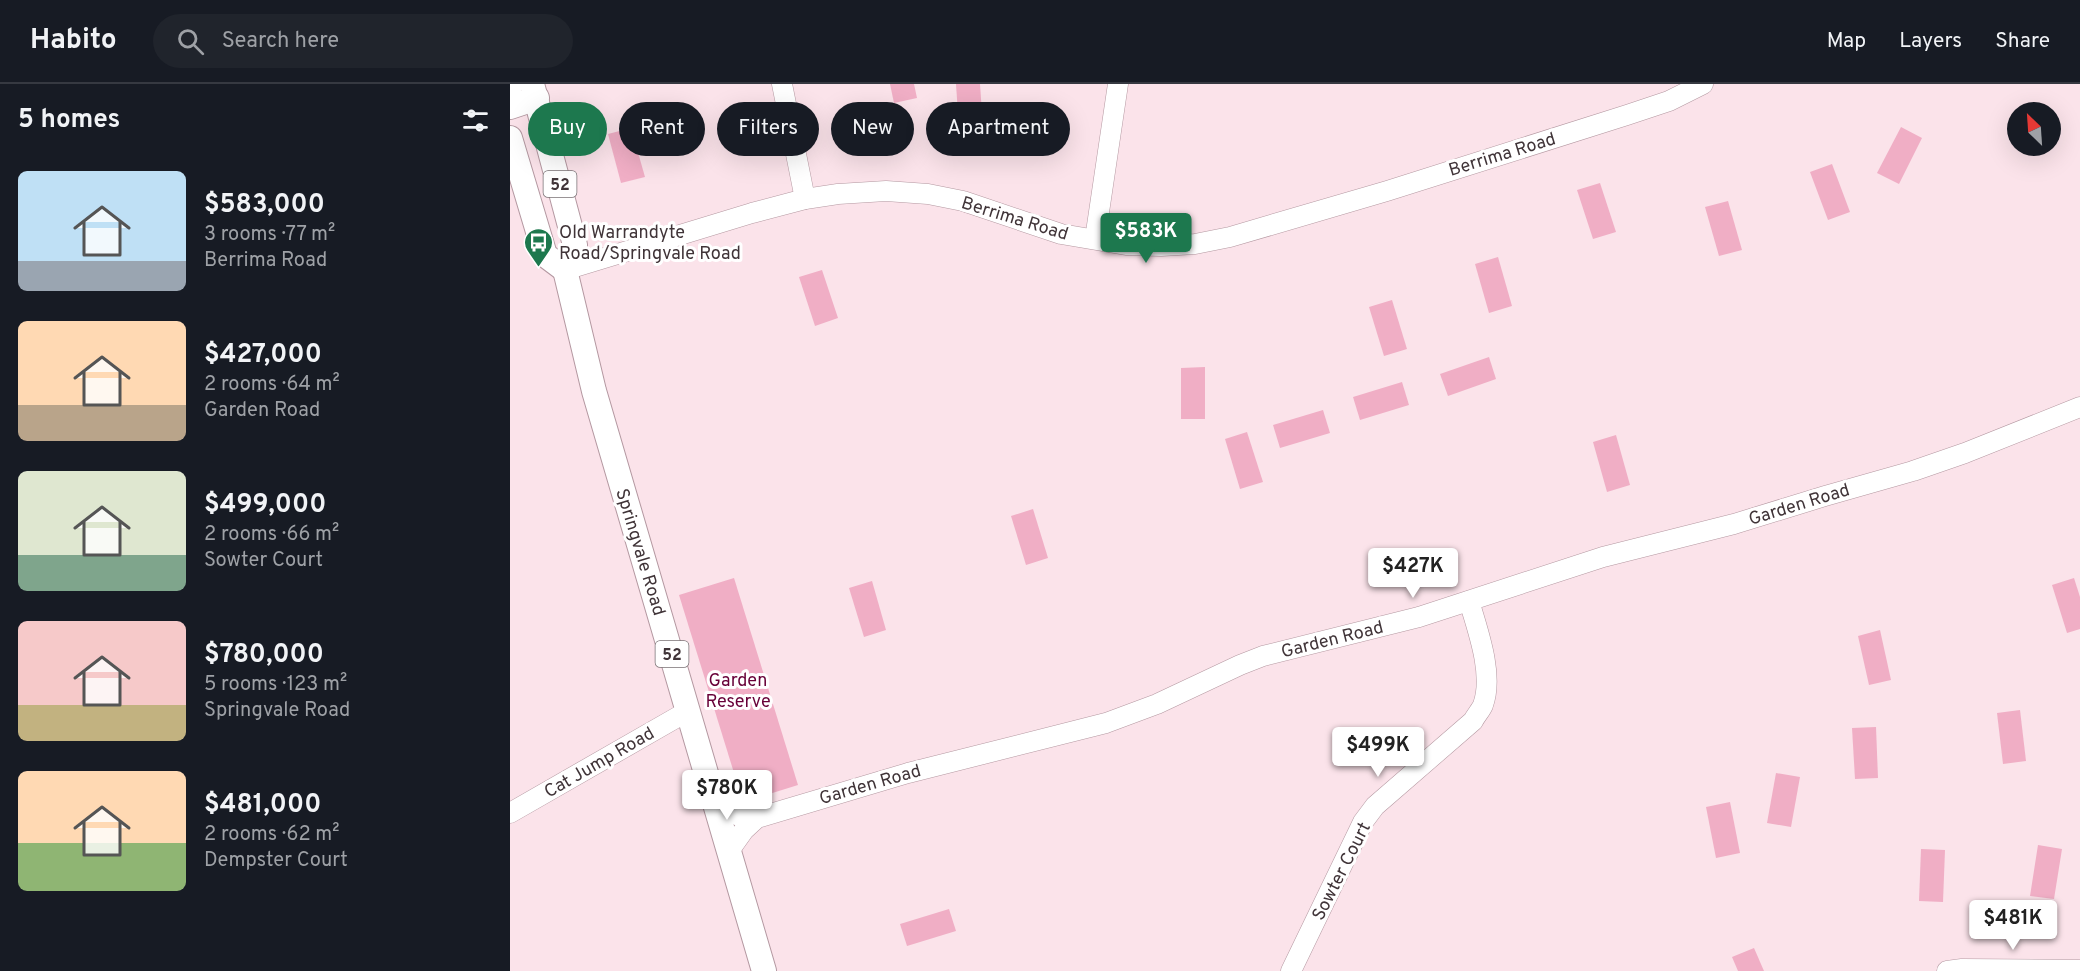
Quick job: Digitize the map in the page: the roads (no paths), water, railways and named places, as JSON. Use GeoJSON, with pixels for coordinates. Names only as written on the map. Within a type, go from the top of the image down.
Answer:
{"type":"FeatureCollection","features":[{"type":"Feature","properties":{"kind":"main road"},"geometry":{"type":"LineString","coordinates":[[510,107],[534,91]]}},
{"type":"Feature","properties":{"kind":"main road","name":"52"},"geometry":{"type":"LineString","coordinates":[[510,138],[545,255],[564,270],[575,245],[534,91]]}},
{"type":"Feature","properties":{"kind":"main road","name":"Springvale Road"},"geometry":{"type":"LineString","coordinates":[[564,270],[604,424],[764,971]]}},
{"type":"Feature","properties":{"kind":"street"},"geometry":{"type":"LineString","coordinates":[[782,84],[805,200]]}},
{"type":"Feature","properties":{"kind":"street"},"geometry":{"type":"LineString","coordinates":[[1095,239],[1118,84]]}},
{"type":"Feature","properties":{"kind":"street","name":"Berrima Road"},"geometry":{"type":"LineString","coordinates":[[564,270],[752,213],[838,194],[886,191],[928,194],[963,201],[1061,234],[1126,245],[1195,244],[1230,237],[1627,115],[1669,101],[1703,84]]}},
{"type":"Feature","properties":{"kind":"street","name":"Garden Road"},"geometry":{"type":"LineString","coordinates":[[757,818],[908,772],[1106,723],[1157,704],[1263,656],[1419,617],[1603,557],[1734,524],[1913,471],[1965,453],[2080,407]]}},
{"type":"Feature","properties":{"kind":"street","name":"Sowter Court"},"geometry":{"type":"LineString","coordinates":[[1291,971],[1364,822],[1375,806],[1473,721],[1482,707],[1488,683],[1479,635],[1469,602]]}},
{"type":"Feature","properties":{"kind":"street","name":"Cat Jump Road"},"geometry":{"type":"LineString","coordinates":[[510,813],[688,711]]}},
{"type":"Feature","properties":{"kind":"street"},"geometry":{"type":"LineString","coordinates":[[716,805],[739,816],[757,818]]}},
{"type":"Feature","properties":{"kind":"street"},"geometry":{"type":"LineString","coordinates":[[729,851],[744,830],[757,818]]}},
{"type":"Feature","properties":{"kind":"street"},"geometry":{"type":"LineString","coordinates":[[1947,971],[2080,970]]}},
{"type":"Feature","properties":{"kind":"place","name":"Old Warrandyte Road/Springvale Road"},"geometry":{"type":"Point","coordinates":[538,268]}},
{"type":"Feature","properties":{"kind":"park label","name":"Garden Reserve"},"geometry":{"type":"Point","coordinates":[738,690]}}]}
